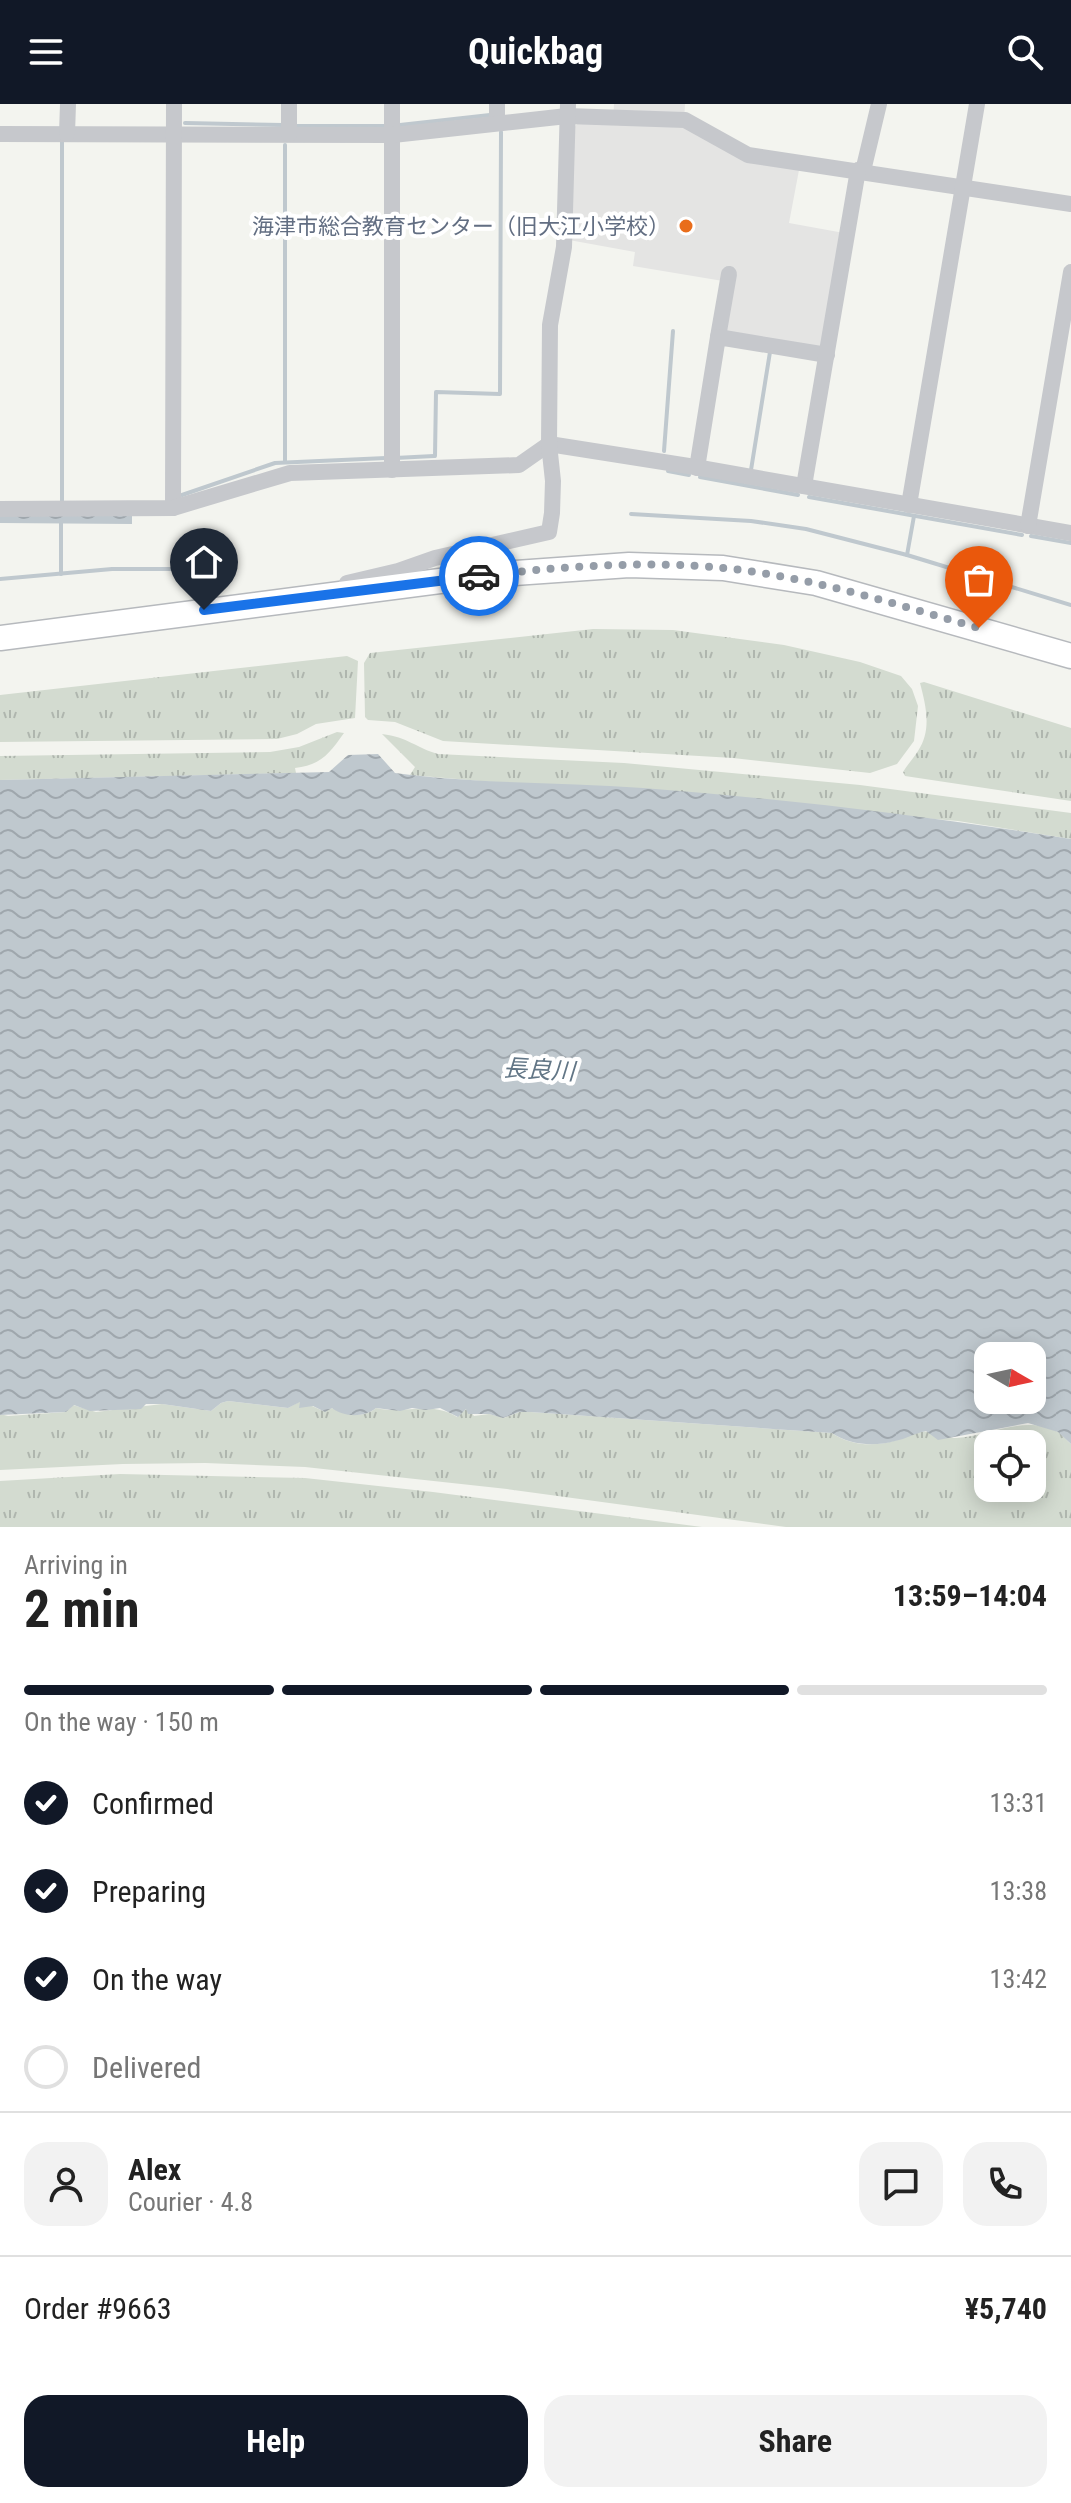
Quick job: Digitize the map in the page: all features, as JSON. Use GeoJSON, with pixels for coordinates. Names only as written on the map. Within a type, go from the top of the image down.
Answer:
{"type":"FeatureCollection","features":[{"type":"Feature","properties":{"kind":"main road"},"geometry":{"type":"LineString","coordinates":[[0,638],[502,574],[629,565],[723,568],[816,583],[1071,656]]}},
{"type":"Feature","properties":{"kind":"street"},"geometry":{"type":"LineString","coordinates":[[67,134],[68,104]]}},
{"type":"Feature","properties":{"kind":"street"},"geometry":{"type":"LineString","coordinates":[[173,508],[174,104]]}},
{"type":"Feature","properties":{"kind":"street"},"geometry":{"type":"LineString","coordinates":[[289,104],[289,134]]}},
{"type":"Feature","properties":{"kind":"street"},"geometry":{"type":"LineString","coordinates":[[392,104],[392,462]]}},
{"type":"Feature","properties":{"kind":"street"},"geometry":{"type":"LineString","coordinates":[[497,104],[497,123]]}},
{"type":"Feature","properties":{"kind":"street"},"geometry":{"type":"LineString","coordinates":[[804,486],[861,171],[879,104]]}},
{"type":"Feature","properties":{"kind":"street"},"geometry":{"type":"LineString","coordinates":[[909,505],[977,104]]}},
{"type":"Feature","properties":{"kind":"street"},"geometry":{"type":"LineString","coordinates":[[0,134],[393,135],[497,123],[568,110],[685,120],[748,155],[1071,204]]}},
{"type":"Feature","properties":{"kind":"street"},"geometry":{"type":"LineString","coordinates":[[292,599],[318,589],[398,571],[435,558],[549,532],[553,481],[549,444],[550,325],[564,247],[568,110]]}},
{"type":"Feature","properties":{"kind":"street"},"geometry":{"type":"LineString","coordinates":[[1028,526],[1071,272]]}},
{"type":"Feature","properties":{"kind":"street"},"geometry":{"type":"LineString","coordinates":[[697,468],[729,274]]}},
{"type":"Feature","properties":{"kind":"street"},"geometry":{"type":"LineString","coordinates":[[718,337],[827,355]]}},
{"type":"Feature","properties":{"kind":"street"},"geometry":{"type":"LineString","coordinates":[[0,509],[173,508],[290,473],[392,462],[519,465],[549,444],[1071,533]]}},
{"type":"Feature","properties":{"kind":"shaded area","name":"海津市総合教育センター（旧大江小学校）"},"geometry":{"type":"Polygon","coordinates":[[[614,104],[685,104],[684,123],[799,170],[789,223],[844,233],[825,347],[727,334],[723,281],[633,266],[635,252],[569,240],[573,128],[580,121],[613,122],[614,104]]]}},
{"type":"Feature","properties":{"kind":"green space"},"geometry":{"type":"Polygon","coordinates":[[[593,629],[673,630],[784,645],[860,662],[901,676],[912,689],[918,706],[914,741],[897,764],[870,773],[733,758],[443,741],[395,722],[368,720],[365,717],[364,663],[370,653],[593,629]]]}},
{"type":"Feature","properties":{"kind":"green space"},"geometry":{"type":"Polygon","coordinates":[[[347,656],[358,661],[355,718],[316,724],[297,734],[277,739],[0,742],[0,695],[347,656]]]}},
{"type":"Feature","properties":{"kind":"green space"},"geometry":{"type":"Polygon","coordinates":[[[920,683],[1071,728],[1071,801],[905,776],[903,772],[925,735],[926,709],[920,683]]]}},
{"type":"Feature","properties":{"kind":"green space"},"geometry":{"type":"Polygon","coordinates":[[[337,732],[344,733],[329,753],[312,764],[295,768],[296,773],[0,780],[0,756],[270,752],[299,747],[337,732]]]}},
{"type":"Feature","properties":{"kind":"green space"},"geometry":{"type":"Polygon","coordinates":[[[382,734],[438,754],[624,763],[860,785],[1071,813],[1071,839],[958,821],[410,775],[415,767],[382,734]]]}},
{"type":"Feature","properties":{"kind":"green space"},"geometry":{"type":"Polygon","coordinates":[[[228,1401],[288,1408],[301,1401],[323,1411],[332,1408],[354,1415],[376,1408],[437,1409],[457,1417],[467,1408],[474,1416],[489,1414],[504,1418],[519,1412],[530,1412],[832,1433],[847,1441],[872,1444],[924,1431],[956,1438],[974,1435],[974,1502],[1046,1502],[1046,1430],[998,1430],[1033,1425],[1058,1432],[1071,1444],[1071,1527],[786,1527],[507,1489],[305,1467],[205,1463],[0,1470],[0,1414],[66,1412],[73,1405],[96,1412],[162,1404],[211,1411],[228,1401]]]}},
{"type":"Feature","properties":{"kind":"green space"},"geometry":{"type":"Polygon","coordinates":[[[120,1474],[305,1478],[702,1527],[0,1527],[0,1481],[120,1474]]]}},
{"type":"Feature","properties":{"kind":"water"},"geometry":{"type":"Polygon","coordinates":[[[0,514],[132,514],[132,524],[0,523],[0,514]]]}},
{"type":"Feature","properties":{"kind":"water","name":"長良川"},"geometry":{"type":"Polygon","coordinates":[[[378,754],[395,773],[426,777],[751,797],[1071,839],[1071,1444],[1058,1432],[1028,1423],[974,1430],[974,1433],[938,1440],[926,1431],[887,1443],[870,1444],[846,1440],[832,1433],[530,1412],[503,1418],[468,1414],[466,1409],[458,1417],[440,1408],[400,1411],[376,1408],[354,1415],[332,1408],[325,1412],[313,1406],[299,1408],[300,1402],[288,1408],[228,1401],[211,1411],[146,1404],[141,1409],[90,1411],[74,1405],[66,1412],[0,1415],[0,780],[329,772],[348,755],[378,754]]]}},
{"type":"Feature","properties":{"kind":"waterway"},"geometry":{"type":"LineString","coordinates":[[400,125],[490,115]]}},
{"type":"Feature","properties":{"kind":"waterway"},"geometry":{"type":"LineString","coordinates":[[185,123],[283,125]]}},
{"type":"Feature","properties":{"kind":"waterway"},"geometry":{"type":"LineString","coordinates":[[297,126],[387,126]]}},
{"type":"Feature","properties":{"kind":"waterway"},"geometry":{"type":"LineString","coordinates":[[435,456],[436,392],[500,394],[501,132]]}},
{"type":"Feature","properties":{"kind":"waterway"},"geometry":{"type":"LineString","coordinates":[[62,141],[62,503]]}},
{"type":"Feature","properties":{"kind":"waterway"},"geometry":{"type":"LineString","coordinates":[[285,145],[285,462]]}},
{"type":"Feature","properties":{"kind":"waterway"},"geometry":{"type":"LineString","coordinates":[[664,451],[673,331]]}},
{"type":"Feature","properties":{"kind":"waterway"},"geometry":{"type":"LineString","coordinates":[[751,470],[770,352]]}},
{"type":"Feature","properties":{"kind":"waterway"},"geometry":{"type":"LineString","coordinates":[[395,458],[434,456]]}},
{"type":"Feature","properties":{"kind":"waterway"},"geometry":{"type":"LineString","coordinates":[[182,495],[275,463],[386,458]]}},
{"type":"Feature","properties":{"kind":"waterway"},"geometry":{"type":"LineString","coordinates":[[668,471],[689,475]]}},
{"type":"Feature","properties":{"kind":"waterway"},"geometry":{"type":"LineString","coordinates":[[700,477],[798,495]]}},
{"type":"Feature","properties":{"kind":"waterway"},"geometry":{"type":"LineString","coordinates":[[809,497],[1022,535]]}},
{"type":"Feature","properties":{"kind":"waterway"},"geometry":{"type":"LineString","coordinates":[[631,514],[751,521],[806,529],[907,555],[914,516]]}},
{"type":"Feature","properties":{"kind":"waterway"},"geometry":{"type":"LineString","coordinates":[[61,520],[61,574]]}},
{"type":"Feature","properties":{"kind":"waterway"},"geometry":{"type":"LineString","coordinates":[[1031,536],[1071,543]]}},
{"type":"Feature","properties":{"kind":"waterway"},"geometry":{"type":"LineString","coordinates":[[907,555],[1071,605]]}},
{"type":"Feature","properties":{"kind":"waterway"},"geometry":{"type":"LineString","coordinates":[[0,579],[112,569],[199,569]]}},
{"type":"Feature","properties":{"kind":"way so far"},"geometry":{"type":"LineString","coordinates":[[479,576],[629,565],[723,568],[816,583],[979,628]]}},
{"type":"Feature","properties":{"kind":"place","name":"海津市総合教育センター（旧大江小学校）"},"geometry":{"type":"Point","coordinates":[686,226]}},
{"type":"Feature","properties":{"kind":"route"},"geometry":{"type":"LineString","coordinates":[[204,610],[479,576]]}}]}
